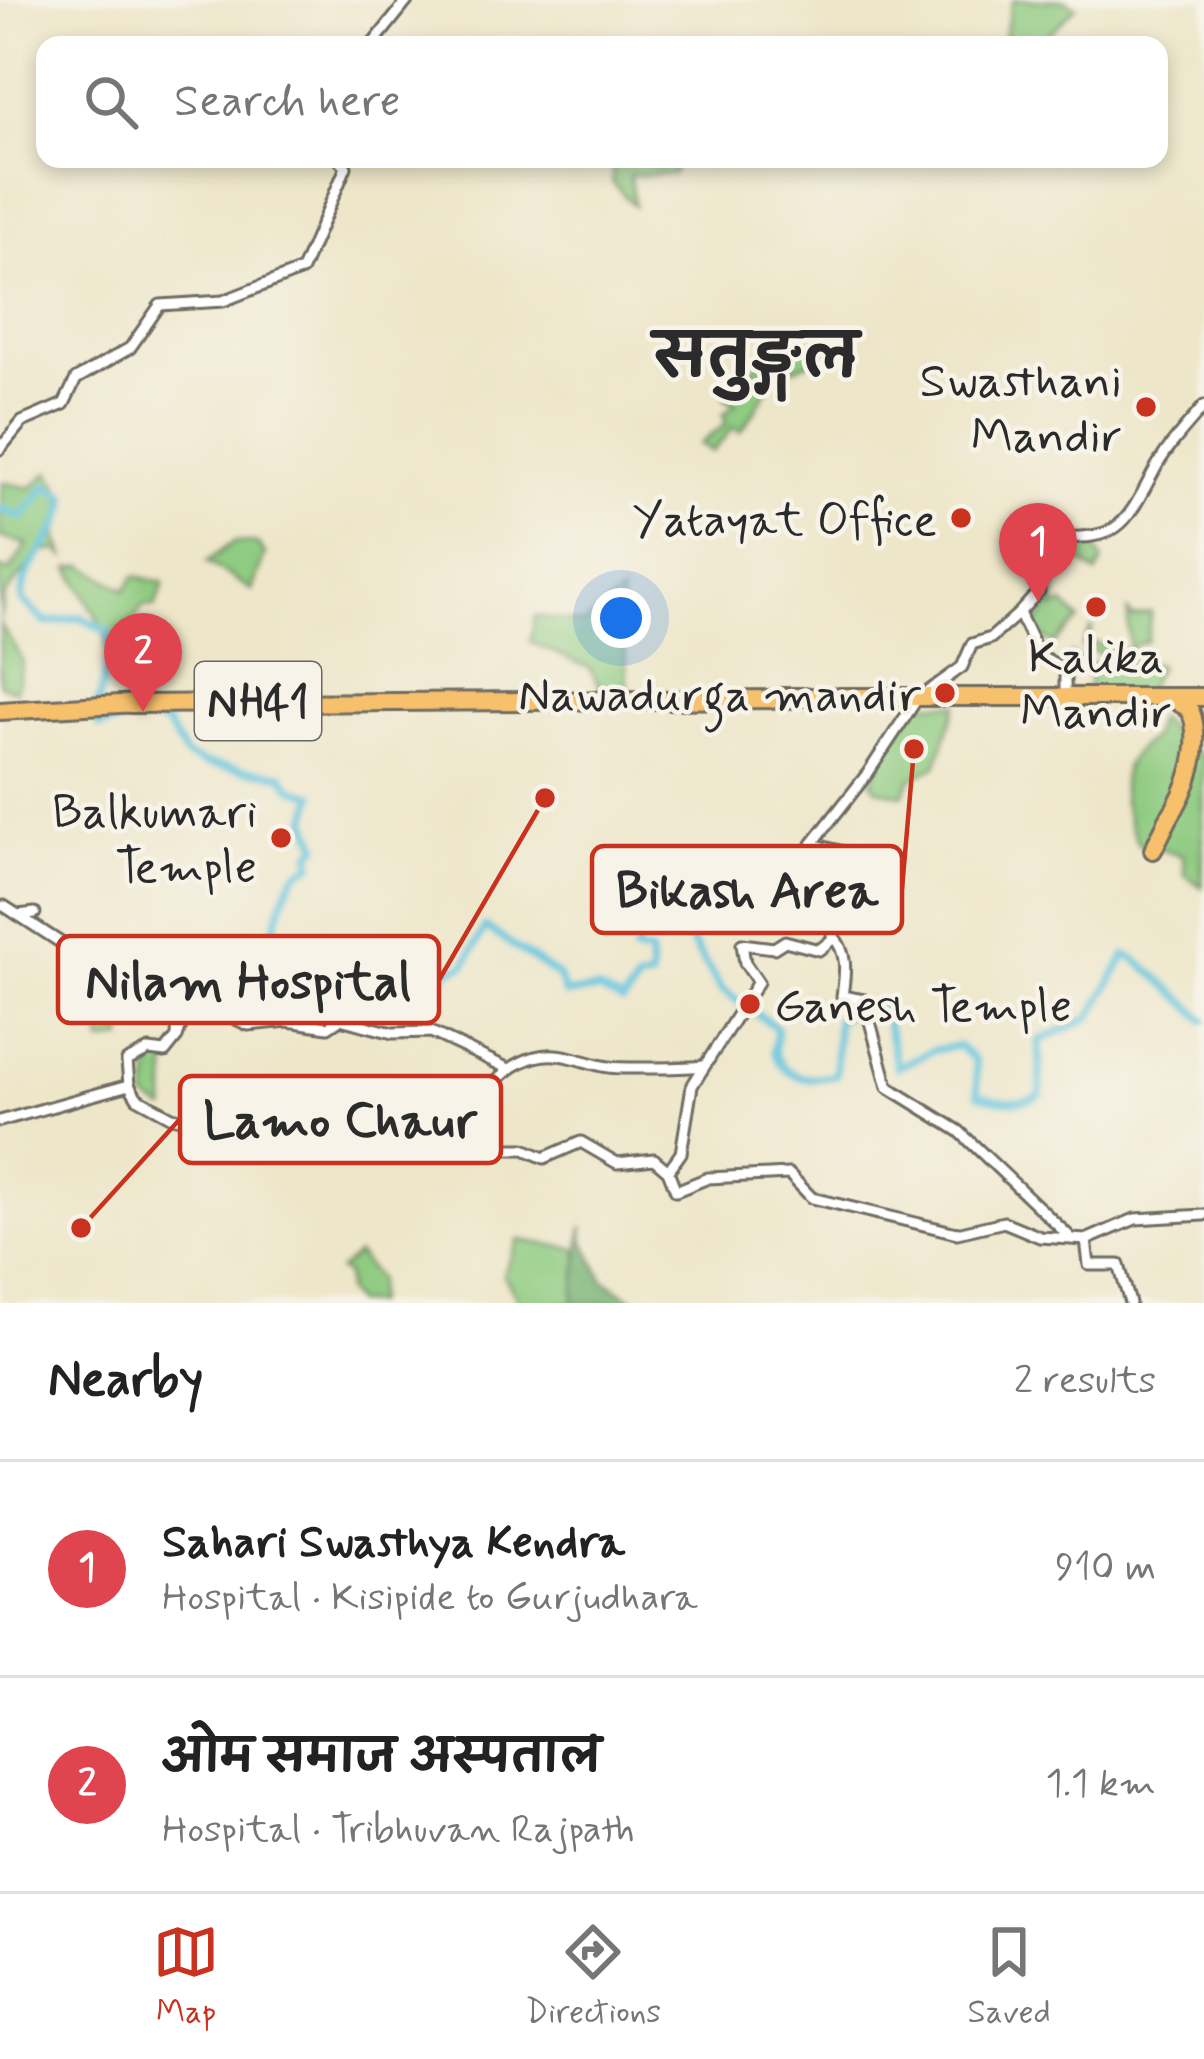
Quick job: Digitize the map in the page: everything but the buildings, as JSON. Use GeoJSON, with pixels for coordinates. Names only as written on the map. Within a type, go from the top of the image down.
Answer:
{"type":"FeatureCollection","features":[{"type":"Feature","properties":{"kind":"highway","name":"NH41"},"geometry":{"type":"LineString","coordinates":[[927,699],[1066,694],[1190,702]]}},
{"type":"Feature","properties":{"kind":"highway","name":"NH41"},"geometry":{"type":"LineString","coordinates":[[0,711],[130,704],[596,699],[1190,702]]}},
{"type":"Feature","properties":{"kind":"highway"},"geometry":{"type":"LineString","coordinates":[[1155,846],[1184,779],[1187,722],[1181,708],[1190,702],[1196,778],[1167,821]]}},
{"type":"Feature","properties":{"kind":"street"},"geometry":{"type":"LineString","coordinates":[[379,36],[408,0]]}},
{"type":"Feature","properties":{"kind":"street"},"geometry":{"type":"LineString","coordinates":[[0,449],[22,422],[64,404],[76,380],[130,349],[160,305],[223,301],[302,270],[346,168]]}},
{"type":"Feature","properties":{"kind":"street"},"geometry":{"type":"LineString","coordinates":[[668,1171],[681,1153],[692,1086],[758,982],[745,963],[742,944],[774,948],[797,942],[819,950],[833,938],[848,853],[812,844],[927,699],[962,667],[972,644],[991,638],[1039,590],[1042,578],[1036,567],[1048,541],[1099,536],[1126,521],[1169,446],[1204,406]]}},
{"type":"Feature","properties":{"kind":"street"},"geometry":{"type":"LineString","coordinates":[[1019,613],[1039,655],[1065,670],[1066,694]]}},
{"type":"Feature","properties":{"kind":"street"},"geometry":{"type":"LineString","coordinates":[[4,906],[86,959],[171,985],[179,994],[177,1037]]}},
{"type":"Feature","properties":{"kind":"street"},"geometry":{"type":"LineString","coordinates":[[18,915],[35,913]]}},
{"type":"Feature","properties":{"kind":"street"},"geometry":{"type":"LineString","coordinates":[[833,938],[841,945],[846,970],[842,996],[866,1005],[888,1087],[959,1132],[1070,1237]]}},
{"type":"Feature","properties":{"kind":"street"},"geometry":{"type":"LineString","coordinates":[[508,1069],[431,1032],[393,1034],[340,1019],[328,1027],[288,1021],[248,1025],[206,1005],[199,978],[177,1037],[165,1052],[148,1050],[127,1061],[128,1085],[137,1098],[172,1118],[305,1148],[388,1123],[462,1125],[501,1149],[524,1149],[544,1158],[580,1142],[608,1160],[654,1159],[668,1171],[676,1191],[708,1178],[789,1174],[812,1198],[969,1233],[1004,1222],[1040,1237],[1086,1240],[1135,1219],[1204,1215]]}},
{"type":"Feature","properties":{"kind":"street"},"geometry":{"type":"LineString","coordinates":[[416,1124],[425,1115],[466,1111],[508,1069],[543,1055],[584,1058],[610,1067],[703,1066]]}},
{"type":"Feature","properties":{"kind":"street"},"geometry":{"type":"LineString","coordinates":[[0,1121],[128,1085]]}},
{"type":"Feature","properties":{"kind":"street"},"geometry":{"type":"LineString","coordinates":[[1086,1240],[1089,1265],[1119,1265],[1130,1303]]}},
{"type":"Feature","properties":{"kind":"green space"},"geometry":{"type":"Polygon","coordinates":[[[1013,0],[1065,0],[1076,7],[1046,36],[1004,36],[1013,0]]]}},
{"type":"Feature","properties":{"kind":"green space"},"geometry":{"type":"Polygon","coordinates":[[[613,168],[676,168],[672,174],[630,175],[634,206],[612,182],[613,168]]]}},
{"type":"Feature","properties":{"kind":"green space"},"geometry":{"type":"Polygon","coordinates":[[[777,340],[831,345],[775,380],[740,432],[734,427],[712,452],[700,444],[726,424],[723,415],[736,403],[724,398],[750,380],[750,369],[768,360],[777,340]]]}},
{"type":"Feature","properties":{"kind":"green space"},"geometry":{"type":"Polygon","coordinates":[[[49,472],[64,494],[57,537],[65,556],[57,550],[40,552],[5,595],[0,620],[0,569],[10,571],[27,544],[0,537],[2,482],[31,488],[49,472]]]}},
{"type":"Feature","properties":{"kind":"green space"},"geometry":{"type":"Polygon","coordinates":[[[1078,539],[1100,539],[1095,546],[1103,560],[1097,574],[1078,559],[1058,584],[1054,608],[1064,604],[1079,620],[1054,644],[1032,630],[1043,615],[1056,547],[1077,545],[1078,539]]]}},
{"type":"Feature","properties":{"kind":"green space"},"geometry":{"type":"Polygon","coordinates":[[[234,542],[257,544],[265,554],[252,590],[207,562],[234,542]]]}},
{"type":"Feature","properties":{"kind":"green space"},"geometry":{"type":"Polygon","coordinates":[[[85,566],[125,590],[135,576],[164,583],[155,607],[143,606],[108,658],[104,630],[70,568],[85,566]]]}},
{"type":"Feature","properties":{"kind":"green space"},"geometry":{"type":"Polygon","coordinates":[[[621,593],[628,696],[606,696],[589,668],[530,642],[535,616],[584,624],[621,593]]]}},
{"type":"Feature","properties":{"kind":"green space"},"geometry":{"type":"Polygon","coordinates":[[[1128,612],[1133,617],[1151,612],[1147,641],[1130,647],[1136,658],[1159,666],[1143,697],[1088,691],[1090,675],[1069,653],[1085,662],[1107,665],[1110,658],[1082,647],[1092,627],[1089,642],[1129,651],[1128,612]]]}},
{"type":"Feature","properties":{"kind":"green space"},"geometry":{"type":"Polygon","coordinates":[[[0,624],[23,661],[16,690],[0,685],[0,624]]]}},
{"type":"Feature","properties":{"kind":"green space"},"geometry":{"type":"Polygon","coordinates":[[[918,703],[957,704],[936,766],[912,778],[903,795],[877,789],[872,782],[881,757],[918,703]]]}},
{"type":"Feature","properties":{"kind":"green space"},"geometry":{"type":"Polygon","coordinates":[[[1157,718],[1204,759],[1202,887],[1185,875],[1183,855],[1138,844],[1123,800],[1124,773],[1138,749],[1151,739],[1157,718]]]}},
{"type":"Feature","properties":{"kind":"green space"},"geometry":{"type":"Polygon","coordinates":[[[119,990],[132,1008],[123,1018],[123,1039],[102,1043],[99,1023],[119,990]]]}},
{"type":"Feature","properties":{"kind":"green space"},"geometry":{"type":"Polygon","coordinates":[[[168,1053],[165,1110],[146,1099],[152,1056],[168,1053]]]}},
{"type":"Feature","properties":{"kind":"green space"},"geometry":{"type":"Polygon","coordinates":[[[583,1226],[584,1240],[603,1279],[639,1303],[573,1303],[583,1226]]]}},
{"type":"Feature","properties":{"kind":"green space"},"geometry":{"type":"Polygon","coordinates":[[[519,1240],[577,1249],[580,1273],[573,1303],[520,1303],[503,1274],[519,1240]]]}},
{"type":"Feature","properties":{"kind":"green space"},"geometry":{"type":"Polygon","coordinates":[[[357,1254],[377,1279],[375,1303],[355,1303],[346,1292],[346,1275],[339,1270],[357,1254]]]}},
{"type":"Feature","properties":{"kind":"waterway"},"geometry":{"type":"LineString","coordinates":[[0,509],[22,517],[46,486],[66,496],[59,523],[29,572],[22,600],[46,623],[81,617],[109,633],[99,726],[139,718],[165,722],[186,756],[206,764],[282,775],[293,789],[314,795],[307,820],[318,845],[311,854],[313,863],[297,873],[282,903],[262,963],[271,978],[378,966],[402,984],[423,1016],[448,971],[465,965],[485,927],[558,976],[565,994],[598,990],[623,1002],[638,982],[651,978],[650,953],[635,952],[642,931],[682,927],[721,989],[777,1028],[774,1051],[792,1073],[808,1078],[836,1075],[837,1020],[868,1005],[884,1010],[897,1067],[934,1050],[958,1046],[975,1060],[978,1094],[1011,1101],[1041,1094],[1039,1041],[1091,1017],[1126,955],[1204,1020]]}},
{"type":"Feature","properties":{"kind":"place","name":"Swasthani Mandir"},"geometry":{"type":"Point","coordinates":[1146,407]}},
{"type":"Feature","properties":{"kind":"place","name":"Yatayat Office"},"geometry":{"type":"Point","coordinates":[961,518]}},
{"type":"Feature","properties":{"kind":"place","name":"Sahari Swasthya Kendra"},"geometry":{"type":"Point","coordinates":[1038,602]}},
{"type":"Feature","properties":{"kind":"place","name":"Kalika Mandir"},"geometry":{"type":"Point","coordinates":[1096,607]}},
{"type":"Feature","properties":{"kind":"place","name":"Nawadurga mandir"},"geometry":{"type":"Point","coordinates":[945,693]}},
{"type":"Feature","properties":{"kind":"place","name":"ओम समाज अस्पताल"},"geometry":{"type":"Point","coordinates":[143,712]}},
{"type":"Feature","properties":{"kind":"place","name":"Bikash Area"},"geometry":{"type":"Point","coordinates":[914,749]}},
{"type":"Feature","properties":{"kind":"place","name":"Nilam Hospital"},"geometry":{"type":"Point","coordinates":[545,798]}},
{"type":"Feature","properties":{"kind":"place","name":"Balkumari Temple"},"geometry":{"type":"Point","coordinates":[281,838]}},
{"type":"Feature","properties":{"kind":"place","name":"Ganesh Temple"},"geometry":{"type":"Point","coordinates":[750,1004]}},
{"type":"Feature","properties":{"kind":"place","name":"Lamo Chaur"},"geometry":{"type":"Point","coordinates":[81,1228]}},
{"type":"Feature","properties":{"kind":"district","name":"सतुङ्गल"},"geometry":{"type":"Point","coordinates":[756,355]}}]}
